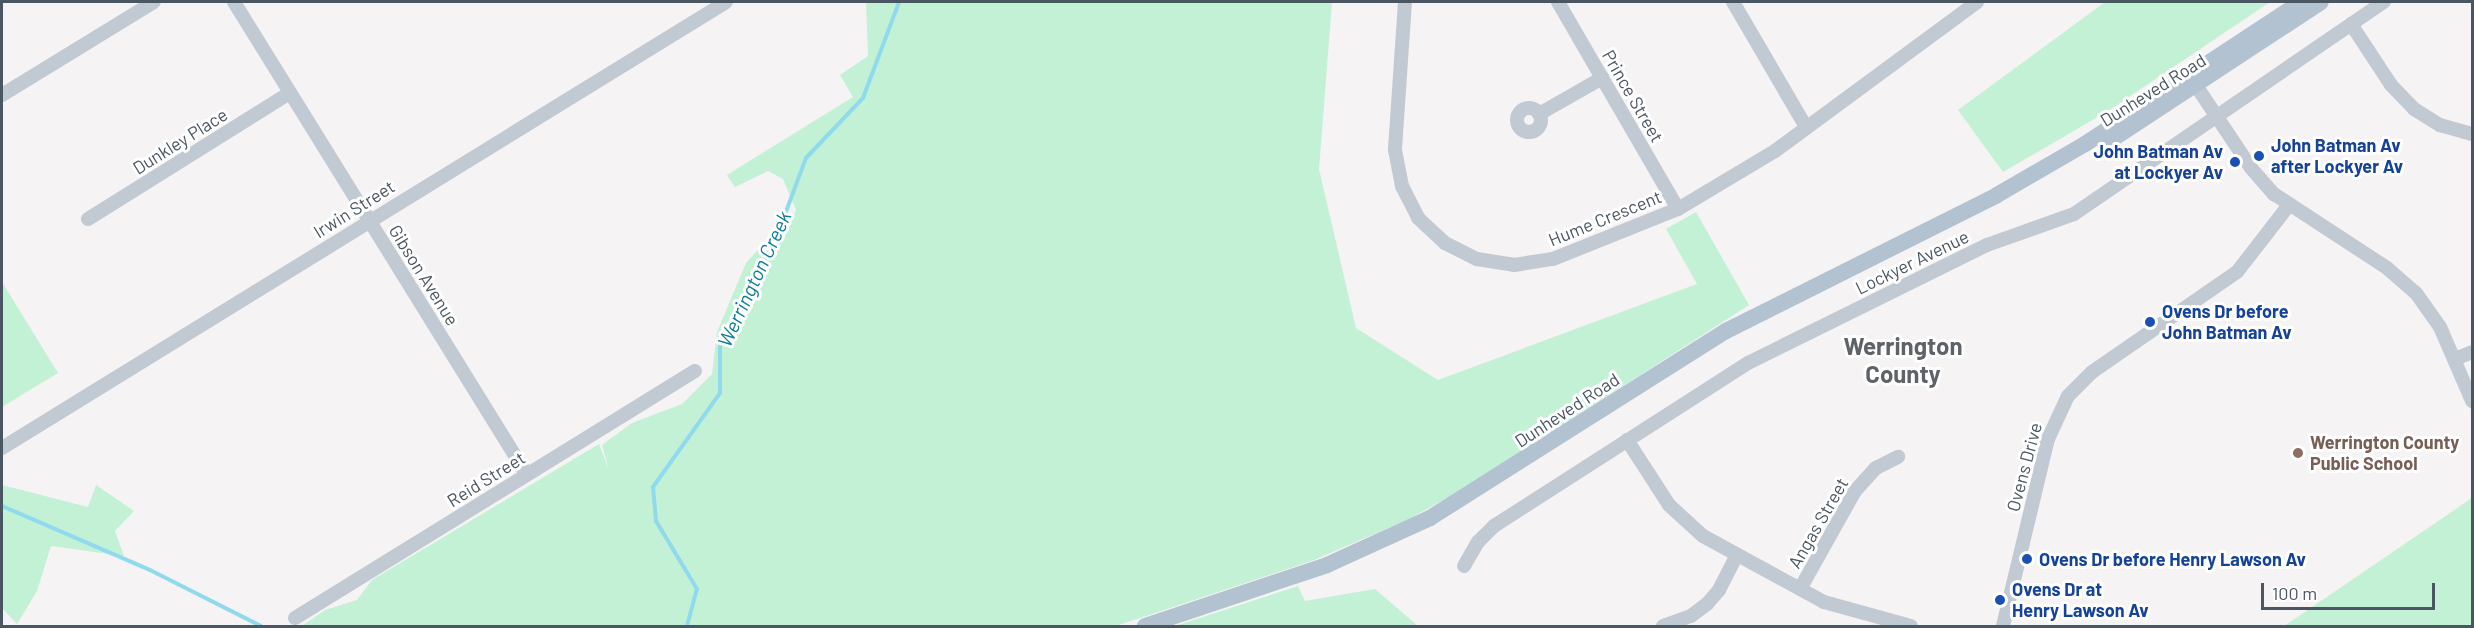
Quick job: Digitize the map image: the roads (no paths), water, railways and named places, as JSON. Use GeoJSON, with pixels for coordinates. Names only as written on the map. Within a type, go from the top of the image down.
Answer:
{"type":"FeatureCollection","features":[{"type":"Feature","properties":{"kind":"main road","name":"Dunheved Road"},"geometry":{"type":"LineString","coordinates":[[1145,627],[1327,565],[1398,534],[1484,486],[1726,331],[1997,195],[2164,93],[2301,2]]}},
{"type":"Feature","properties":{"kind":"main road","name":"Dunheved Road"},"geometry":{"type":"LineString","coordinates":[[1997,195],[2020,189],[2084,156],[2197,87],[2321,2]]}},
{"type":"Feature","properties":{"kind":"main road"},"geometry":{"type":"LineString","coordinates":[[2164,93],[2197,87],[2211,61]]}},
{"type":"Feature","properties":{"kind":"street"},"geometry":{"type":"LineString","coordinates":[[2,95],[154,2]]}},
{"type":"Feature","properties":{"kind":"street","name":"Gibson Avenue"},"geometry":{"type":"LineString","coordinates":[[234,2],[527,475]]}},
{"type":"Feature","properties":{"kind":"street","name":"Irwin Street"},"geometry":{"type":"LineString","coordinates":[[2,448],[726,2]]}},
{"type":"Feature","properties":{"kind":"street","name":"Hume Crescent"},"geometry":{"type":"LineString","coordinates":[[1406,2],[1395,159],[1413,210],[1445,243],[1486,262],[1533,264],[1678,209],[1766,157],[1977,2]]}},
{"type":"Feature","properties":{"kind":"street","name":"Prince Street"},"geometry":{"type":"LineString","coordinates":[[1558,2],[1678,209]]}},
{"type":"Feature","properties":{"kind":"street"},"geometry":{"type":"LineString","coordinates":[[1733,2],[1806,127]]}},
{"type":"Feature","properties":{"kind":"street","name":"Lockyer Avenue"},"geometry":{"type":"LineString","coordinates":[[1464,566],[1478,542],[1494,526],[1765,354],[1987,245],[2074,214],[2385,2]]}},
{"type":"Feature","properties":{"kind":"street"},"geometry":{"type":"LineString","coordinates":[[2351,24],[2391,84],[2414,109],[2440,125],[2472,134]]}},
{"type":"Feature","properties":{"kind":"street"},"geometry":{"type":"LineString","coordinates":[[1539,114],[1602,78]]}},
{"type":"Feature","properties":{"kind":"street"},"geometry":{"type":"LineString","coordinates":[[2197,87],[2254,173],[2289,205],[2399,277],[2429,310],[2455,359],[2472,401]]}},
{"type":"Feature","properties":{"kind":"street","name":"Dunkley Place"},"geometry":{"type":"LineString","coordinates":[[88,219],[290,93]]}},
{"type":"Feature","properties":{"kind":"street","name":"Ovens Drive"},"geometry":{"type":"LineString","coordinates":[[2003,627],[2048,439],[2068,396],[2092,372],[2237,272],[2289,205]]}},
{"type":"Feature","properties":{"kind":"street"},"geometry":{"type":"LineString","coordinates":[[2455,359],[2472,352]]}},
{"type":"Feature","properties":{"kind":"street","name":"Reid Street"},"geometry":{"type":"LineString","coordinates":[[295,618],[696,371]]}},
{"type":"Feature","properties":{"kind":"street"},"geometry":{"type":"LineString","coordinates":[[1627,440],[1677,513],[1702,536],[1736,556],[1839,608],[1911,627]]}},
{"type":"Feature","properties":{"kind":"street","name":"Angas Street"},"geometry":{"type":"LineString","coordinates":[[1800,589],[1848,500],[1876,468],[1899,457]]}},
{"type":"Feature","properties":{"kind":"street"},"geometry":{"type":"LineString","coordinates":[[1663,627],[1691,616],[1707,604],[1719,590],[1736,556]]}},
{"type":"Feature","properties":{"kind":"waterway","name":"Werrington Creek"},"geometry":{"type":"LineString","coordinates":[[687,626],[697,589],[656,521],[653,487],[720,393],[720,347],[752,278],[773,247],[806,158],[863,98],[899,2]]}},
{"type":"Feature","properties":{"kind":"waterway"},"geometry":{"type":"LineString","coordinates":[[2,506],[150,570],[261,626]]}},
{"type":"Feature","properties":{"kind":"place","name":"John Batman Av after Lockyer Av"},"geometry":{"type":"Point","coordinates":[2259,156]}},
{"type":"Feature","properties":{"kind":"place","name":"John Batman Av at Lockyer Av"},"geometry":{"type":"Point","coordinates":[2235,162]}},
{"type":"Feature","properties":{"kind":"place","name":"Ovens Dr before John Batman Av"},"geometry":{"type":"Point","coordinates":[2150,322]}},
{"type":"Feature","properties":{"kind":"place","name":"Werrington County Public School"},"geometry":{"type":"Point","coordinates":[2298,453]}},
{"type":"Feature","properties":{"kind":"place","name":"Ovens Dr before Henry Lawson Av"},"geometry":{"type":"Point","coordinates":[2027,559]}},
{"type":"Feature","properties":{"kind":"place","name":"Ovens Dr at Henry Lawson Av"},"geometry":{"type":"Point","coordinates":[2000,600]}},
{"type":"Feature","properties":{"kind":"district","name":"Werrington County"},"geometry":{"type":"Point","coordinates":[1903,360]}}]}
